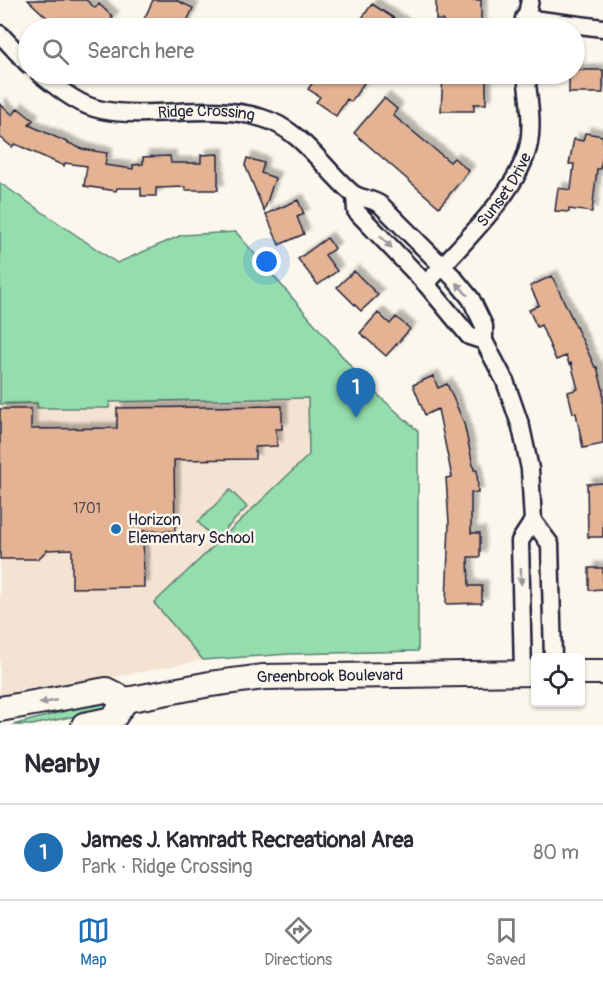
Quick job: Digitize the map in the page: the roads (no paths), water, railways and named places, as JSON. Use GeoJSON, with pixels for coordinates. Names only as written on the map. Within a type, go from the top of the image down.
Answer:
{"type":"FeatureCollection","features":[{"type":"Feature","properties":{"kind":"main road"},"geometry":{"type":"LineString","coordinates":[[585,672],[603,672]]}},
{"type":"Feature","properties":{"kind":"main road","name":"Greenbrook Boulevard"},"geometry":{"type":"LineString","coordinates":[[0,709],[106,690],[126,700],[210,684],[264,677],[529,673]]}},
{"type":"Feature","properties":{"kind":"main road"},"geometry":{"type":"LineString","coordinates":[[84,725],[113,719],[126,700]]}},
{"type":"Feature","properties":{"kind":"street"},"geometry":{"type":"LineString","coordinates":[[525,18],[530,0]]}},
{"type":"Feature","properties":{"kind":"street"},"geometry":{"type":"LineString","coordinates":[[585,27],[603,28]]}},
{"type":"Feature","properties":{"kind":"street"},"geometry":{"type":"LineString","coordinates":[[0,34],[18,53]]}},
{"type":"Feature","properties":{"kind":"street","name":"Ridge Crossing"},"geometry":{"type":"LineString","coordinates":[[54,84],[70,96],[101,110],[242,114],[273,122],[303,143],[355,195],[371,198],[381,205],[442,266],[471,299],[484,326],[484,341],[505,381],[521,427],[530,469],[533,521],[520,541],[529,673]]}},
{"type":"Feature","properties":{"kind":"street","name":"Sunset Drive"},"geometry":{"type":"LineString","coordinates":[[426,284],[508,190],[521,168],[530,131],[527,84]]}},
{"type":"Feature","properties":{"kind":"street","name":"Ridge Crossing"},"geometry":{"type":"LineString","coordinates":[[355,195],[356,211],[426,284],[469,336],[484,341]]}},
{"type":"Feature","properties":{"kind":"street"},"geometry":{"type":"LineString","coordinates":[[533,521],[550,543],[553,653]]}},
{"type":"Feature","properties":{"kind":"place","name":"James J. Kamradt Recreational Area"},"geometry":{"type":"Point","coordinates":[356,418]}},
{"type":"Feature","properties":{"kind":"place","name":"Horizon Elementary School"},"geometry":{"type":"Point","coordinates":[116,529]}}]}
